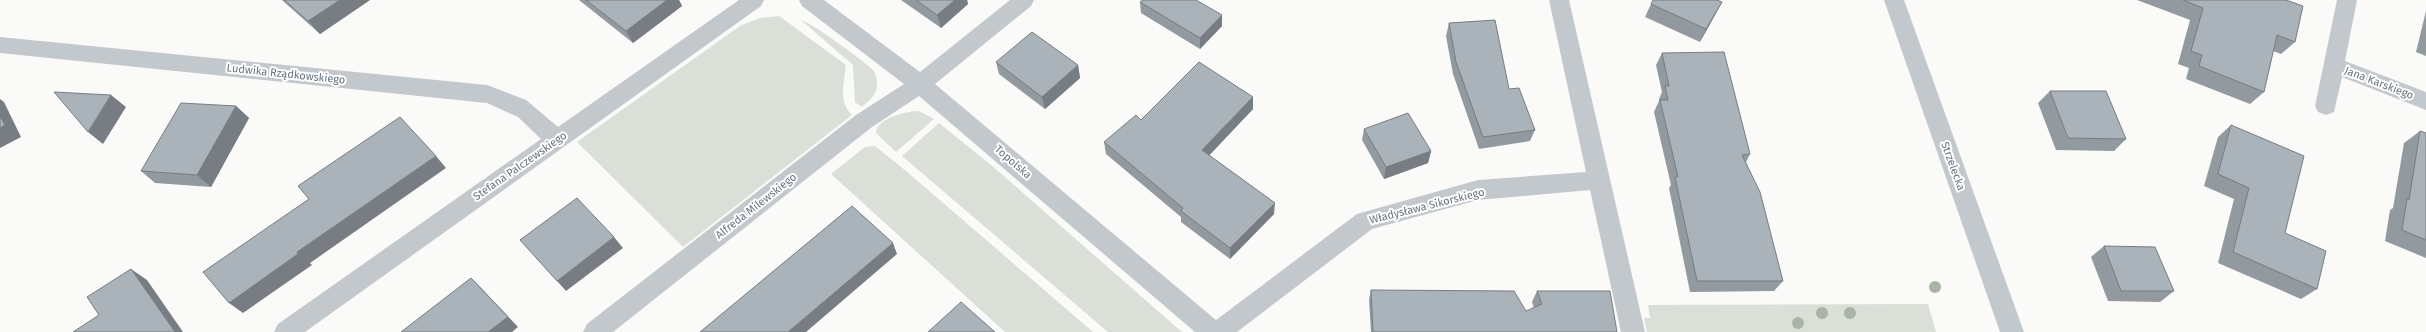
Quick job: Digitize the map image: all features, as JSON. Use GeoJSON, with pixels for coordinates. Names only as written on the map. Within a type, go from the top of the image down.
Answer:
{"type":"FeatureCollection","features":[{"type":"Feature","properties":{"kind":"street","name":"Stefana Palczewskiego"},"geometry":{"type":"LineString","coordinates":[[286,332],[754,0]]}},
{"type":"Feature","properties":{"kind":"street","name":"Topolska"},"geometry":{"type":"LineString","coordinates":[[809,0],[920,84],[1212,332]]}},
{"type":"Feature","properties":{"kind":"street","name":"Alfreda Milewskiego"},"geometry":{"type":"LineString","coordinates":[[595,332],[864,121],[920,84],[1024,0]]}},
{"type":"Feature","properties":{"kind":"street"},"geometry":{"type":"LineString","coordinates":[[1559,0],[1633,332]]}},
{"type":"Feature","properties":{"kind":"street","name":"Strzelecka"},"geometry":{"type":"LineString","coordinates":[[1894,0],[2012,332]]}},
{"type":"Feature","properties":{"kind":"street"},"geometry":{"type":"LineString","coordinates":[[2326,106],[2347,0]]}},
{"type":"Feature","properties":{"kind":"street","name":"Ludwika Rządkowskiego"},"geometry":{"type":"LineString","coordinates":[[0,44],[487,94],[508,100],[527,109],[556,140]]}},
{"type":"Feature","properties":{"kind":"street","name":"Jana Karskiego"},"geometry":{"type":"LineString","coordinates":[[2333,65],[2426,101]]}},
{"type":"Feature","properties":{"kind":"street","name":"Władysława Sikorskiego"},"geometry":{"type":"LineString","coordinates":[[1219,332],[1364,221],[1478,190],[1599,180]]}},
{"type":"Feature","properties":{"kind":"shaded area"},"geometry":{"type":"Polygon","coordinates":[[[779,16],[846,65],[843,98],[852,115],[683,247],[577,142],[740,26],[760,18],[779,16]]]}},
{"type":"Feature","properties":{"kind":"shaded area"},"geometry":{"type":"Polygon","coordinates":[[[801,20],[838,43],[873,70],[877,81],[876,90],[873,96],[862,107],[855,102],[853,65],[801,20]]]}},
{"type":"Feature","properties":{"kind":"shaded area"},"geometry":{"type":"Polygon","coordinates":[[[919,111],[934,119],[896,152],[876,133],[877,128],[887,119],[908,112],[919,111]]]}},
{"type":"Feature","properties":{"kind":"shaded area"},"geometry":{"type":"Polygon","coordinates":[[[939,123],[991,165],[1182,332],[1108,332],[902,156],[939,123]]]}},
{"type":"Feature","properties":{"kind":"shaded area"},"geometry":{"type":"Polygon","coordinates":[[[875,146],[1093,332],[1005,332],[831,174],[865,147],[875,146]]]}},
{"type":"Feature","properties":{"kind":"shaded area"},"geometry":{"type":"Polygon","coordinates":[[[1928,304],[1936,332],[1647,332],[1644,318],[1650,318],[1648,305],[1928,304]]]}},
{"type":"Feature","properties":{"kind":"building"},"geometry":{"type":"Polygon","coordinates":[[[284,0],[340,0],[308,21],[284,0]]]}},
{"type":"Feature","properties":{"kind":"building"},"geometry":{"type":"Polygon","coordinates":[[[586,0],[667,0],[626,31],[586,0]]]}},
{"type":"Feature","properties":{"kind":"building"},"geometry":{"type":"Polygon","coordinates":[[[916,0],[955,0],[937,15],[916,0]]]}},
{"type":"Feature","properties":{"kind":"building"},"geometry":{"type":"Polygon","coordinates":[[[1143,0],[1196,0],[1222,15],[1200,38],[1140,2],[1143,0]]]}},
{"type":"Feature","properties":{"kind":"building"},"geometry":{"type":"Polygon","coordinates":[[[1653,0],[1717,0],[1722,2],[1706,29],[1651,4],[1653,0]]]}},
{"type":"Feature","properties":{"kind":"building"},"geometry":{"type":"Polygon","coordinates":[[[2183,0],[2286,0],[2303,6],[2295,42],[2277,35],[2264,92],[2199,66],[2202,55],[2191,51],[2203,8],[2183,0]]]}},
{"type":"Feature","properties":{"kind":"building"},"geometry":{"type":"Polygon","coordinates":[[[1495,20],[1509,89],[1519,88],[1535,130],[1483,137],[1456,62],[1449,23],[1495,20]]]}},
{"type":"Feature","properties":{"kind":"building"},"geometry":{"type":"Polygon","coordinates":[[[1032,32],[1078,65],[1042,97],[996,62],[1032,32]]]}},
{"type":"Feature","properties":{"kind":"building"},"geometry":{"type":"Polygon","coordinates":[[[1724,52],[1750,154],[1742,155],[1760,192],[1783,281],[1697,281],[1675,177],[1678,177],[1660,100],[1668,100],[1665,86],[1669,86],[1662,53],[1724,52]]]}},
{"type":"Feature","properties":{"kind":"building"},"geometry":{"type":"Polygon","coordinates":[[[1199,62],[1253,97],[1202,150],[1275,203],[1230,248],[1181,211],[1183,208],[1104,142],[1136,115],[1141,120],[1199,62]]]}},
{"type":"Feature","properties":{"kind":"building"},"geometry":{"type":"Polygon","coordinates":[[[2050,91],[2106,91],[2126,139],[2068,138],[2050,91]]]}},
{"type":"Feature","properties":{"kind":"building"},"geometry":{"type":"Polygon","coordinates":[[[54,92],[111,95],[88,132],[54,92]]]}},
{"type":"Feature","properties":{"kind":"building"},"geometry":{"type":"Polygon","coordinates":[[[181,103],[236,106],[197,175],[141,171],[181,103]]]}},
{"type":"Feature","properties":{"kind":"building"},"geometry":{"type":"Polygon","coordinates":[[[1408,113],[1431,151],[1386,167],[1364,129],[1408,113]]]}},
{"type":"Feature","properties":{"kind":"building"},"geometry":{"type":"Polygon","coordinates":[[[0,116],[5,125],[0,128],[0,116]]]}},
{"type":"Feature","properties":{"kind":"building"},"geometry":{"type":"Polygon","coordinates":[[[400,117],[436,156],[297,252],[298,254],[229,303],[203,272],[309,199],[298,186],[400,117]]]}},
{"type":"Feature","properties":{"kind":"building"},"geometry":{"type":"Polygon","coordinates":[[[2231,125],[2304,156],[2285,233],[2326,251],[2317,289],[2233,252],[2249,188],[2218,174],[2231,125]]]}},
{"type":"Feature","properties":{"kind":"building"},"geometry":{"type":"Polygon","coordinates":[[[2420,131],[2426,133],[2426,240],[2402,230],[2407,199],[2409,200],[2420,131]]]}},
{"type":"Feature","properties":{"kind":"building"},"geometry":{"type":"Polygon","coordinates":[[[577,198],[614,237],[557,281],[520,240],[577,198]]]}},
{"type":"Feature","properties":{"kind":"building"},"geometry":{"type":"Polygon","coordinates":[[[852,206],[893,243],[788,332],[700,332],[852,206]]]}},
{"type":"Feature","properties":{"kind":"building"},"geometry":{"type":"Polygon","coordinates":[[[2104,246],[2155,247],[2174,291],[2121,291],[2104,246]]]}},
{"type":"Feature","properties":{"kind":"building"},"geometry":{"type":"Polygon","coordinates":[[[131,269],[175,332],[73,332],[99,315],[87,297],[131,269]]]}},
{"type":"Feature","properties":{"kind":"building"},"geometry":{"type":"Polygon","coordinates":[[[471,278],[508,317],[488,332],[401,332],[471,278]]]}},
{"type":"Feature","properties":{"kind":"building"},"geometry":{"type":"Polygon","coordinates":[[[1371,290],[1514,291],[1526,311],[1542,304],[1537,291],[1610,291],[1617,332],[1373,332],[1371,290]]]}},
{"type":"Feature","properties":{"kind":"building"},"geometry":{"type":"Polygon","coordinates":[[[961,302],[995,332],[928,332],[961,302]]]}}]}
